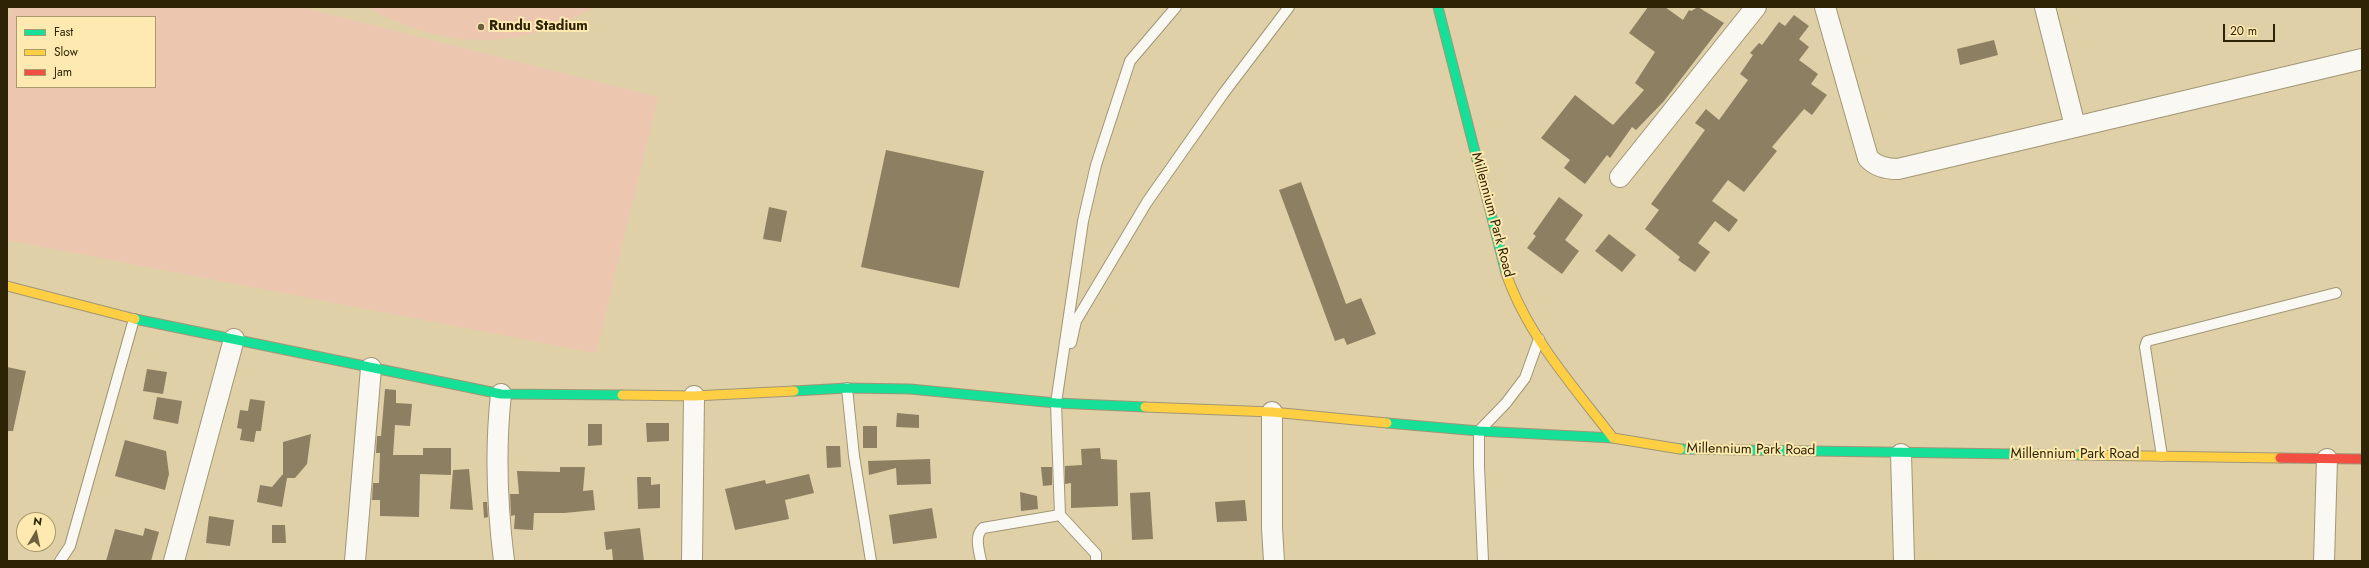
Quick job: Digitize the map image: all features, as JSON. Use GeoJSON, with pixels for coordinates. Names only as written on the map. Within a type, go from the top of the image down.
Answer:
{"type":"FeatureCollection","features":[{"type":"Feature","properties":{"kind":"street","name":"Millennium Park Road"},"geometry":{"type":"LineString","coordinates":[[1438,7],[1501,255],[1509,280],[1521,307],[1540,337],[1573,386],[1614,438],[1674,449],[1901,454],[2362,459]]}},
{"type":"Feature","properties":{"kind":"street"},"geometry":{"type":"LineString","coordinates":[[1620,177],[1756,7]]}},
{"type":"Feature","properties":{"kind":"street"},"geometry":{"type":"LineString","coordinates":[[1825,7],[1868,158],[1878,166],[1898,169],[2362,59]]}},
{"type":"Feature","properties":{"kind":"street"},"geometry":{"type":"LineString","coordinates":[[2045,7],[2075,126]]}},
{"type":"Feature","properties":{"kind":"street"},"geometry":{"type":"LineString","coordinates":[[7,286],[134,319],[501,394],[694,396],[847,388],[910,389],[1056,403],[1272,412],[1479,430],[1614,438]]}},
{"type":"Feature","properties":{"kind":"street"},"geometry":{"type":"LineString","coordinates":[[174,561],[234,339]]}},
{"type":"Feature","properties":{"kind":"street"},"geometry":{"type":"LineString","coordinates":[[355,561],[371,368]]}},
{"type":"Feature","properties":{"kind":"street"},"geometry":{"type":"LineString","coordinates":[[501,394],[497,434],[500,528],[504,561]]}},
{"type":"Feature","properties":{"kind":"street"},"geometry":{"type":"LineString","coordinates":[[692,561],[694,396]]}},
{"type":"Feature","properties":{"kind":"street"},"geometry":{"type":"LineString","coordinates":[[1272,412],[1272,528],[1274,561]]}},
{"type":"Feature","properties":{"kind":"street"},"geometry":{"type":"LineString","coordinates":[[1901,454],[1904,561]]}},
{"type":"Feature","properties":{"kind":"street"},"geometry":{"type":"LineString","coordinates":[[2324,561],[2327,459]]}},
{"type":"Feature","properties":{"kind":"lane"},"geometry":{"type":"LineString","coordinates":[[1096,561],[1096,554],[1060,515],[1056,403],[1083,221],[1096,165],[1130,61],[1176,7]]}},
{"type":"Feature","properties":{"kind":"lane"},"geometry":{"type":"LineString","coordinates":[[1056,403],[1076,321],[1147,202],[1223,94],[1288,7]]}},
{"type":"Feature","properties":{"kind":"lane"},"geometry":{"type":"LineString","coordinates":[[2162,456],[2145,347],[2147,341],[2336,294]]}},
{"type":"Feature","properties":{"kind":"lane"},"geometry":{"type":"LineString","coordinates":[[60,561],[70,546],[134,319]]}},
{"type":"Feature","properties":{"kind":"lane"},"geometry":{"type":"LineString","coordinates":[[1483,561],[1479,430],[1506,403],[1525,378],[1540,337]]}},
{"type":"Feature","properties":{"kind":"lane"},"geometry":{"type":"LineString","coordinates":[[847,388],[854,456],[871,561]]}},
{"type":"Feature","properties":{"kind":"lane"},"geometry":{"type":"LineString","coordinates":[[981,561],[978,534],[983,528],[1060,515]]}},
{"type":"Feature","properties":{"kind":"shaded area"},"geometry":{"type":"Polygon","coordinates":[[[11,7],[300,7],[658,97],[596,353],[7,240],[7,25],[11,7]]]}},
{"type":"Feature","properties":{"kind":"shaded area","name":"Rundu Stadium"},"geometry":{"type":"Polygon","coordinates":[[[367,7],[594,7],[566,22],[537,32],[509,38],[480,40],[452,38],[424,31],[395,21],[367,7]]]}},
{"type":"Feature","properties":{"kind":"building"},"geometry":{"type":"Polygon","coordinates":[[[1648,7],[1665,7],[1683,20],[1689,10],[1691,11],[1698,7],[1724,23],[1664,101],[1636,130],[1632,127],[1610,158],[1607,155],[1585,184],[1564,168],[1570,160],[1541,138],[1575,95],[1613,125],[1644,90],[1635,83],[1655,52],[1629,33],[1648,7]]]}},
{"type":"Feature","properties":{"kind":"building"},"geometry":{"type":"Polygon","coordinates":[[[1794,15],[1809,26],[1799,39],[1809,47],[1799,60],[1818,74],[1811,84],[1827,95],[1812,115],[1804,109],[1772,147],[1777,151],[1744,192],[1728,180],[1712,201],[1738,220],[1729,232],[1715,221],[1698,243],[1710,252],[1695,272],[1678,260],[1680,257],[1645,229],[1659,210],[1651,204],[1705,130],[1695,123],[1706,109],[1719,120],[1748,80],[1740,74],[1753,55],[1750,53],[1759,43],[1762,45],[1779,22],[1785,26],[1794,15]]]}},
{"type":"Feature","properties":{"kind":"building"},"geometry":{"type":"Polygon","coordinates":[[[1994,40],[1998,55],[1960,65],[1957,49],[1994,40]]]}},
{"type":"Feature","properties":{"kind":"building"},"geometry":{"type":"Polygon","coordinates":[[[886,150],[984,171],[959,288],[861,267],[886,150]]]}},
{"type":"Feature","properties":{"kind":"building"},"geometry":{"type":"Polygon","coordinates":[[[1301,182],[1346,304],[1361,298],[1376,334],[1347,345],[1344,338],[1335,341],[1279,190],[1301,182]]]}},
{"type":"Feature","properties":{"kind":"building"},"geometry":{"type":"Polygon","coordinates":[[[1559,197],[1583,215],[1565,240],[1579,251],[1562,274],[1527,248],[1536,236],[1533,234],[1559,197]]]}},
{"type":"Feature","properties":{"kind":"building"},"geometry":{"type":"Polygon","coordinates":[[[769,207],[787,211],[781,242],[763,239],[769,207]]]}},
{"type":"Feature","properties":{"kind":"building"},"geometry":{"type":"Polygon","coordinates":[[[1609,234],[1636,255],[1622,272],[1595,251],[1609,234]]]}},
{"type":"Feature","properties":{"kind":"building"},"geometry":{"type":"Polygon","coordinates":[[[7,367],[26,371],[13,431],[7,431],[7,367]]]}},
{"type":"Feature","properties":{"kind":"building"},"geometry":{"type":"Polygon","coordinates":[[[147,369],[167,372],[163,394],[143,391],[147,369]]]}},
{"type":"Feature","properties":{"kind":"building"},"geometry":{"type":"Polygon","coordinates":[[[385,389],[396,390],[396,403],[412,404],[410,426],[395,425],[393,455],[423,455],[423,448],[451,448],[451,475],[420,474],[419,517],[380,516],[380,500],[372,500],[373,483],[379,483],[380,453],[376,453],[377,436],[381,436],[385,389]]]}},
{"type":"Feature","properties":{"kind":"building"},"geometry":{"type":"Polygon","coordinates":[[[157,397],[182,401],[178,424],[153,419],[157,397]]]}},
{"type":"Feature","properties":{"kind":"building"},"geometry":{"type":"Polygon","coordinates":[[[250,399],[265,401],[261,431],[256,431],[254,442],[240,440],[242,429],[237,428],[240,410],[248,411],[250,399]]]}},
{"type":"Feature","properties":{"kind":"building"},"geometry":{"type":"Polygon","coordinates":[[[897,413],[919,415],[919,428],[896,427],[897,413]]]}},
{"type":"Feature","properties":{"kind":"building"},"geometry":{"type":"Polygon","coordinates":[[[646,423],[669,423],[669,441],[647,442],[646,423]]]}},
{"type":"Feature","properties":{"kind":"building"},"geometry":{"type":"Polygon","coordinates":[[[588,424],[602,424],[602,445],[588,446],[588,424]]]}},
{"type":"Feature","properties":{"kind":"building"},"geometry":{"type":"Polygon","coordinates":[[[863,426],[877,426],[877,448],[863,448],[863,426]]]}},
{"type":"Feature","properties":{"kind":"building"},"geometry":{"type":"Polygon","coordinates":[[[311,434],[307,464],[295,478],[287,478],[282,507],[257,502],[260,485],[272,487],[283,474],[283,442],[311,434]]]}},
{"type":"Feature","properties":{"kind":"building"},"geometry":{"type":"Polygon","coordinates":[[[125,440],[166,451],[169,474],[165,490],[115,476],[125,440]]]}},
{"type":"Feature","properties":{"kind":"building"},"geometry":{"type":"Polygon","coordinates":[[[826,446],[840,446],[841,467],[827,468],[826,446]]]}},
{"type":"Feature","properties":{"kind":"building"},"geometry":{"type":"Polygon","coordinates":[[[1100,448],[1101,459],[1117,460],[1118,506],[1071,508],[1071,483],[1065,484],[1065,466],[1082,465],[1081,449],[1100,448]]]}},
{"type":"Feature","properties":{"kind":"building"},"geometry":{"type":"Polygon","coordinates":[[[930,459],[931,484],[897,485],[896,468],[869,475],[868,461],[930,459]]]}},
{"type":"Feature","properties":{"kind":"building"},"geometry":{"type":"Polygon","coordinates":[[[560,467],[585,467],[583,491],[593,490],[595,510],[564,513],[534,513],[533,530],[514,529],[515,515],[511,516],[510,494],[519,494],[517,471],[560,472],[560,467]]]}},
{"type":"Feature","properties":{"kind":"building"},"geometry":{"type":"Polygon","coordinates":[[[1041,467],[1052,467],[1052,485],[1043,486],[1041,467]]]}},
{"type":"Feature","properties":{"kind":"building"},"geometry":{"type":"Polygon","coordinates":[[[469,469],[473,510],[450,509],[453,470],[469,469]]]}},
{"type":"Feature","properties":{"kind":"building"},"geometry":{"type":"Polygon","coordinates":[[[809,474],[814,493],[785,500],[789,519],[735,530],[725,489],[765,480],[766,484],[809,474]]]}},
{"type":"Feature","properties":{"kind":"building"},"geometry":{"type":"Polygon","coordinates":[[[637,477],[651,477],[651,485],[660,484],[660,508],[638,509],[637,477]]]}},
{"type":"Feature","properties":{"kind":"building"},"geometry":{"type":"Polygon","coordinates":[[[1020,492],[1037,496],[1038,509],[1021,511],[1020,492]]]}},
{"type":"Feature","properties":{"kind":"building"},"geometry":{"type":"Polygon","coordinates":[[[1150,492],[1153,539],[1132,540],[1130,493],[1150,492]]]}},
{"type":"Feature","properties":{"kind":"building"},"geometry":{"type":"Polygon","coordinates":[[[1245,500],[1247,521],[1217,522],[1215,502],[1245,500]]]}},
{"type":"Feature","properties":{"kind":"building"},"geometry":{"type":"Polygon","coordinates":[[[483,502],[487,502],[488,517],[484,518],[483,502]]]}},
{"type":"Feature","properties":{"kind":"building"},"geometry":{"type":"Polygon","coordinates":[[[932,508],[937,538],[893,544],[889,515],[932,508]]]}},
{"type":"Feature","properties":{"kind":"building"},"geometry":{"type":"Polygon","coordinates":[[[209,516],[234,520],[230,546],[206,543],[209,516]]]}},
{"type":"Feature","properties":{"kind":"building"},"geometry":{"type":"Polygon","coordinates":[[[272,525],[285,525],[286,543],[272,543],[272,525]]]}},
{"type":"Feature","properties":{"kind":"building"},"geometry":{"type":"Polygon","coordinates":[[[145,528],[159,532],[151,561],[106,561],[115,529],[143,536],[145,528]]]}},
{"type":"Feature","properties":{"kind":"building"},"geometry":{"type":"Polygon","coordinates":[[[640,528],[644,561],[613,561],[612,549],[606,550],[604,532],[640,528]]]}},
{"type":"Feature","properties":{"kind":"traffic: fast"},"geometry":{"type":"LineString","coordinates":[[1438,7],[1506,273]]}},
{"type":"Feature","properties":{"kind":"traffic: fast"},"geometry":{"type":"LineString","coordinates":[[135,319],[501,394],[622,395]]}},
{"type":"Feature","properties":{"kind":"traffic: fast"},"geometry":{"type":"LineString","coordinates":[[794,391],[847,388],[910,389],[1056,403],[1145,407]]}},
{"type":"Feature","properties":{"kind":"traffic: fast"},"geometry":{"type":"LineString","coordinates":[[1387,423],[1479,431],[1613,438]]}},
{"type":"Feature","properties":{"kind":"traffic: fast"},"geometry":{"type":"LineString","coordinates":[[1680,449],[2081,455]]}},
{"type":"Feature","properties":{"kind":"traffic: slow"},"geometry":{"type":"LineString","coordinates":[[1506,273],[1515,296],[1539,339],[1553,360],[1613,438],[1680,449]]}},
{"type":"Feature","properties":{"kind":"traffic: slow"},"geometry":{"type":"LineString","coordinates":[[7,286],[135,319]]}},
{"type":"Feature","properties":{"kind":"traffic: slow"},"geometry":{"type":"LineString","coordinates":[[622,395],[694,396],[794,391]]}},
{"type":"Feature","properties":{"kind":"traffic: slow"},"geometry":{"type":"LineString","coordinates":[[1145,407],[1272,412],[1387,423]]}},
{"type":"Feature","properties":{"kind":"traffic: slow"},"geometry":{"type":"LineString","coordinates":[[2081,455],[2280,458]]}},
{"type":"Feature","properties":{"kind":"traffic: jam"},"geometry":{"type":"LineString","coordinates":[[2280,458],[2362,459]]}},
{"type":"Feature","properties":{"kind":"place","name":"Rundu Stadium"},"geometry":{"type":"Point","coordinates":[481,27]}}]}
